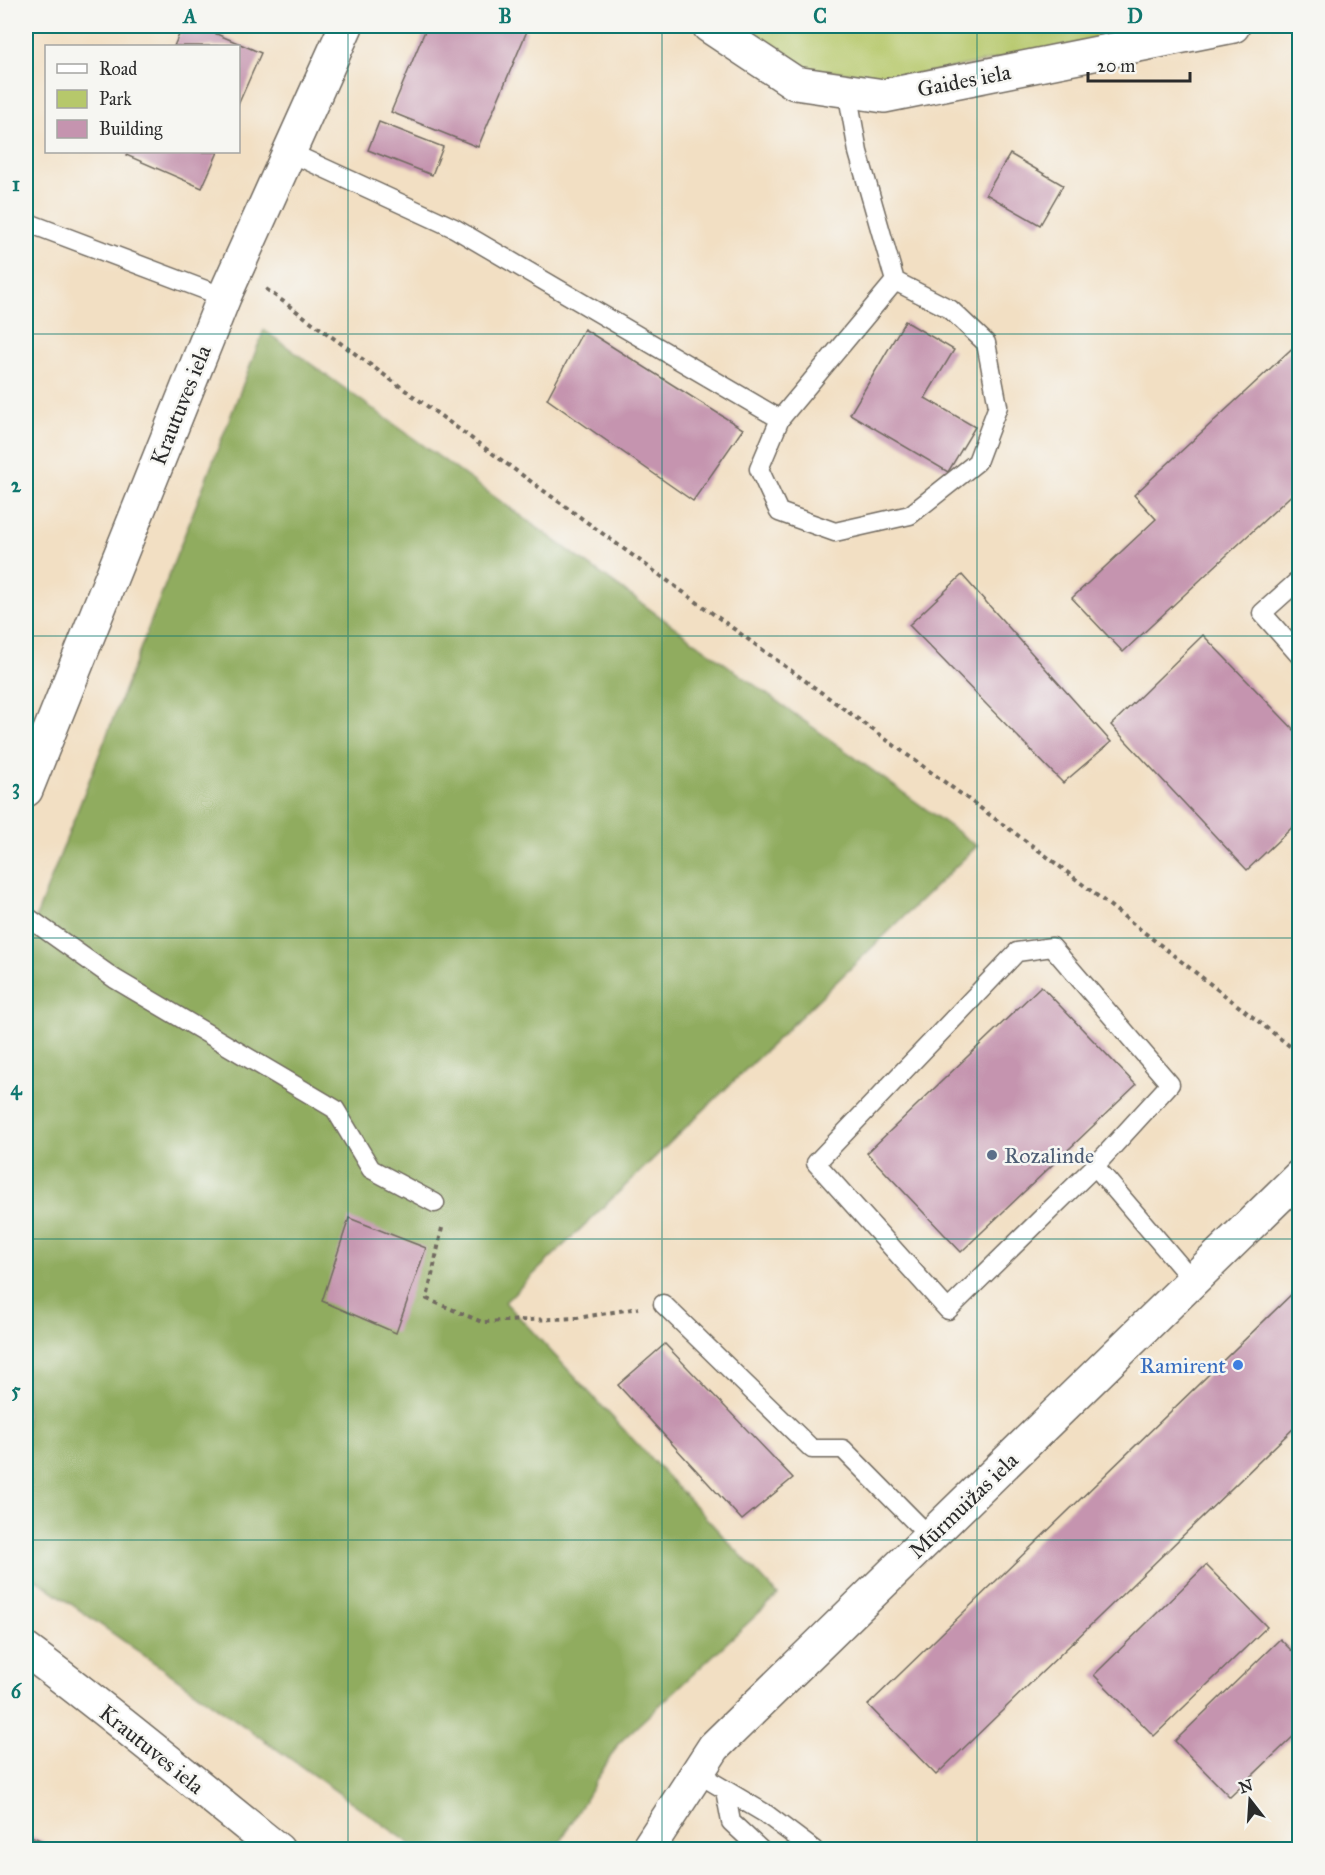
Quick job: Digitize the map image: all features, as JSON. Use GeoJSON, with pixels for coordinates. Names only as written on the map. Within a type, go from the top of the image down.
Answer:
{"type":"FeatureCollection","features":[{"type":"Feature","properties":{"kind":"street","name":"Krautuves iela"},"geometry":{"type":"LineString","coordinates":[[26,790],[230,282],[346,26]]}},
{"type":"Feature","properties":{"kind":"street","name":"Gaides iela"},"geometry":{"type":"LineString","coordinates":[[709,26],[795,83],[884,96],[1233,26]]}},
{"type":"Feature","properties":{"kind":"street","name":"Mūrmuižas iela"},"geometry":{"type":"LineString","coordinates":[[647,1850],[714,1747],[1299,1176]]}},
{"type":"Feature","properties":{"kind":"street","name":"Krautuves iela"},"geometry":{"type":"LineString","coordinates":[[26,1650],[144,1741],[278,1850]]}},
{"type":"Feature","properties":{"kind":"lane"},"geometry":{"type":"LineString","coordinates":[[848,90],[858,152],[895,281],[950,309],[986,344],[998,406],[978,462],[910,515],[835,532],[779,512],[759,469],[780,419],[895,281]]}},
{"type":"Feature","properties":{"kind":"lane"},"geometry":{"type":"LineString","coordinates":[[289,152],[454,228],[780,419]]}},
{"type":"Feature","properties":{"kind":"lane"},"geometry":{"type":"LineString","coordinates":[[26,222],[230,282]]}},
{"type":"Feature","properties":{"kind":"lane"},"geometry":{"type":"LineString","coordinates":[[1299,579],[1262,613],[1299,656]]}},
{"type":"Feature","properties":{"kind":"lane"},"geometry":{"type":"LineString","coordinates":[[26,916],[115,979],[335,1109],[372,1169],[435,1203]]}},
{"type":"Feature","properties":{"kind":"lane"},"geometry":{"type":"LineString","coordinates":[[1052,947],[1170,1084],[1095,1166],[948,1310],[816,1163],[1017,952],[1052,947]]}},
{"type":"Feature","properties":{"kind":"lane"},"geometry":{"type":"LineString","coordinates":[[1095,1166],[1193,1281]]}},
{"type":"Feature","properties":{"kind":"lane"},"geometry":{"type":"LineString","coordinates":[[663,1304],[812,1449],[843,1449],[930,1537]]}},
{"type":"Feature","properties":{"kind":"lane"},"geometry":{"type":"LineString","coordinates":[[697,1773],[766,1814],[814,1850]]}},
{"type":"Feature","properties":{"kind":"lane"},"geometry":{"type":"LineString","coordinates":[[725,1790],[731,1822],[761,1850]]}},
{"type":"Feature","properties":{"kind":"path"},"geometry":{"type":"LineString","coordinates":[[230,282],[1045,855],[1299,1054]]}},
{"type":"Feature","properties":{"kind":"path"},"geometry":{"type":"LineString","coordinates":[[435,1203],[443,1229],[427,1299],[482,1322],[577,1318],[663,1304]]}},
{"type":"Feature","properties":{"kind":"green space"},"geometry":{"type":"Polygon","coordinates":[[[727,26],[1171,26],[894,79],[803,68],[727,26]]]}},
{"type":"Feature","properties":{"kind":"green space"},"geometry":{"type":"Polygon","coordinates":[[[264,330],[977,846],[505,1302],[778,1595],[618,1744],[556,1849],[418,1849],[26,1572],[26,943],[264,330]]]}},
{"type":"Feature","properties":{"kind":"building"},"geometry":{"type":"Polygon","coordinates":[[[183,26],[198,26],[261,53],[240,100],[240,45],[174,45],[183,26]]]}},
{"type":"Feature","properties":{"kind":"building"},"geometry":{"type":"Polygon","coordinates":[[[427,26],[513,26],[527,31],[478,147],[391,112],[427,26]]]}},
{"type":"Feature","properties":{"kind":"building"},"geometry":{"type":"Polygon","coordinates":[[[379,122],[443,147],[432,175],[368,150],[379,122]]]}},
{"type":"Feature","properties":{"kind":"building"},"geometry":{"type":"Polygon","coordinates":[[[127,153],[218,153],[202,188],[126,155],[127,153]]]}},
{"type":"Feature","properties":{"kind":"building"},"geometry":{"type":"Polygon","coordinates":[[[1010,154],[1063,185],[1040,225],[986,194],[1010,154]]]}},
{"type":"Feature","properties":{"kind":"building"},"geometry":{"type":"Polygon","coordinates":[[[905,321],[954,350],[925,398],[975,427],[948,472],[850,414],[905,321]]]}},
{"type":"Feature","properties":{"kind":"building"},"geometry":{"type":"Polygon","coordinates":[[[584,329],[743,429],[693,501],[547,399],[584,329]]]}},
{"type":"Feature","properties":{"kind":"building"},"geometry":{"type":"Polygon","coordinates":[[[1300,341],[1300,487],[1123,652],[1072,598],[1156,519],[1134,495],[1300,341]]]}},
{"type":"Feature","properties":{"kind":"building"},"geometry":{"type":"Polygon","coordinates":[[[962,575],[1111,742],[1063,783],[909,625],[962,575]]]}},
{"type":"Feature","properties":{"kind":"building"},"geometry":{"type":"Polygon","coordinates":[[[1203,635],[1300,736],[1300,820],[1247,870],[1111,725],[1203,635]]]}},
{"type":"Feature","properties":{"kind":"building"},"geometry":{"type":"Polygon","coordinates":[[[1041,986],[1136,1085],[961,1252],[867,1153],[1041,986]]]}},
{"type":"Feature","properties":{"kind":"building"},"geometry":{"type":"Polygon","coordinates":[[[349,1218],[426,1248],[396,1333],[322,1301],[349,1218]]]}},
{"type":"Feature","properties":{"kind":"building"},"geometry":{"type":"Polygon","coordinates":[[[1300,1286],[1300,1422],[936,1775],[868,1705],[1300,1286]]]}},
{"type":"Feature","properties":{"kind":"building"},"geometry":{"type":"Polygon","coordinates":[[[665,1344],[793,1478],[742,1520],[618,1385],[665,1344]]]}},
{"type":"Feature","properties":{"kind":"building"},"geometry":{"type":"Polygon","coordinates":[[[1206,1565],[1267,1627],[1154,1736],[1094,1675],[1206,1565]]]}},
{"type":"Feature","properties":{"kind":"building"},"geometry":{"type":"Polygon","coordinates":[[[1280,1639],[1300,1659],[1300,1730],[1230,1797],[1175,1741],[1280,1639]]]}},
{"type":"Feature","properties":{"kind":"building"},"geometry":{"type":"Polygon","coordinates":[[[26,1834],[62,1849],[62,1850],[26,1850],[26,1834]]]}},
{"type":"Feature","properties":{"kind":"place","name":"Rozalinde"},"geometry":{"type":"Point","coordinates":[992,1155]}},
{"type":"Feature","properties":{"kind":"place","name":"Ramirent"},"geometry":{"type":"Point","coordinates":[1238,1365]}}]}
